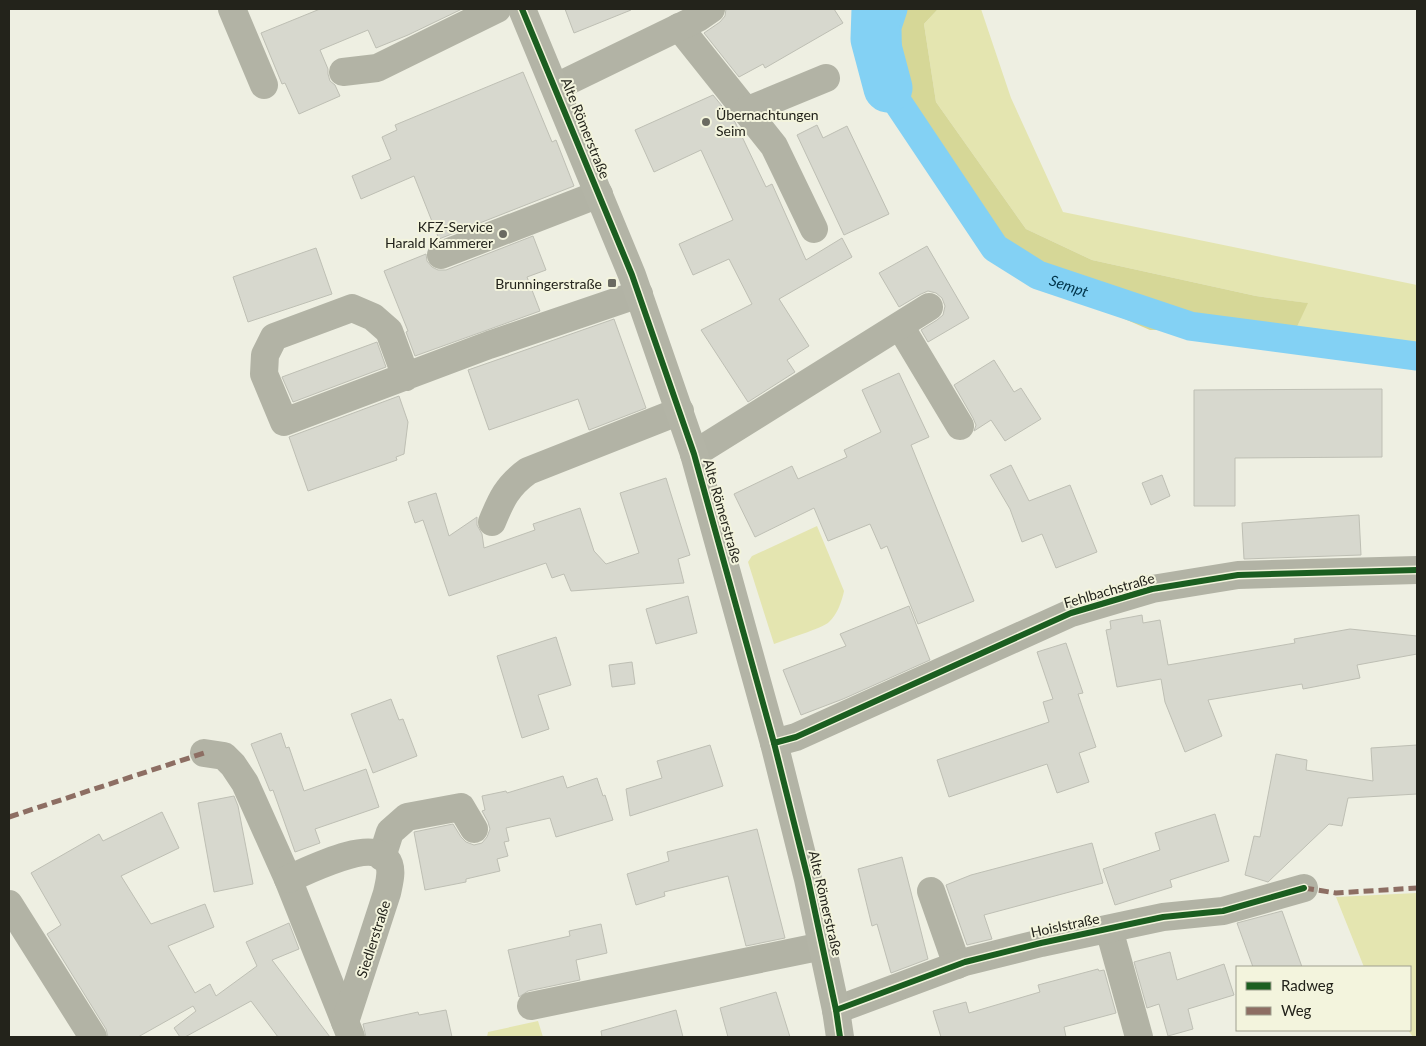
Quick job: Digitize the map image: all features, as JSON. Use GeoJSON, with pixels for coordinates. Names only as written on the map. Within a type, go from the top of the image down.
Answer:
{"type":"FeatureCollection","features":[{"type":"Feature","properties":{"kind":"main road","name":"Alte Römerstraße"},"geometry":{"type":"LineString","coordinates":[[522,9],[556,87],[639,294],[694,454],[774,743],[808,879],[840,1037]]}},
{"type":"Feature","properties":{"kind":"street"},"geometry":{"type":"LineString","coordinates":[[343,72],[377,68],[497,9]]}},
{"type":"Feature","properties":{"kind":"street","name":"Alte Römerstraße"},"geometry":{"type":"LineString","coordinates":[[556,87],[698,18],[711,9]]}},
{"type":"Feature","properties":{"kind":"street"},"geometry":{"type":"LineString","coordinates":[[238,11],[264,85]]}},
{"type":"Feature","properties":{"kind":"street"},"geometry":{"type":"LineString","coordinates":[[679,27],[774,146],[814,229]]}},
{"type":"Feature","properties":{"kind":"street"},"geometry":{"type":"LineString","coordinates":[[746,111],[826,78]]}},
{"type":"Feature","properties":{"kind":"street"},"geometry":{"type":"LineString","coordinates":[[441,255],[599,194]]}},
{"type":"Feature","properties":{"kind":"street"},"geometry":{"type":"LineString","coordinates":[[406,377],[389,331],[373,317],[352,308],[274,337],[265,355],[264,374],[284,422],[406,377],[489,345],[639,294]]}},
{"type":"Feature","properties":{"kind":"street"},"geometry":{"type":"LineString","coordinates":[[694,454],[929,307]]}},
{"type":"Feature","properties":{"kind":"street"},"geometry":{"type":"LineString","coordinates":[[900,326],[960,426]]}},
{"type":"Feature","properties":{"kind":"street"},"geometry":{"type":"LineString","coordinates":[[492,522],[504,495],[516,480],[528,471],[680,411]]}},
{"type":"Feature","properties":{"kind":"street","name":"Fehlbachstraße"},"geometry":{"type":"LineString","coordinates":[[774,743],[796,737],[1071,613],[1152,589],[1238,575],[1417,570]]}},
{"type":"Feature","properties":{"kind":"street","name":"Siedlerstraße"},"geometry":{"type":"LineString","coordinates":[[204,753],[224,756],[233,765],[245,783],[288,879],[348,1030]]}},
{"type":"Feature","properties":{"kind":"street"},"geometry":{"type":"LineString","coordinates":[[288,879],[328,862],[361,852],[376,853],[382,857],[390,832],[407,816],[461,806],[474,829]]}},
{"type":"Feature","properties":{"kind":"street","name":"Siedlerstraße"},"geometry":{"type":"LineString","coordinates":[[348,1030],[388,893],[391,873],[387,860],[382,857]]}},
{"type":"Feature","properties":{"kind":"street","name":"Hoislstraße"},"geometry":{"type":"LineString","coordinates":[[836,1010],[957,965],[1041,943],[1163,916],[1223,911],[1304,888]]}},
{"type":"Feature","properties":{"kind":"street"},"geometry":{"type":"LineString","coordinates":[[931,892],[957,965]]}},
{"type":"Feature","properties":{"kind":"street"},"geometry":{"type":"LineString","coordinates":[[9,904],[93,1037]]}},
{"type":"Feature","properties":{"kind":"street"},"geometry":{"type":"LineString","coordinates":[[1109,929],[1139,1037]]}},
{"type":"Feature","properties":{"kind":"street"},"geometry":{"type":"LineString","coordinates":[[531,1006],[823,946]]}},
{"type":"Feature","properties":{"kind":"green space"},"geometry":{"type":"Polygon","coordinates":[[[875,9],[938,9],[924,24],[936,102],[1026,229],[1092,260],[1256,296],[1308,303],[1296,329],[1150,330],[1030,278],[881,96],[860,33],[875,9]]]}},
{"type":"Feature","properties":{"kind":"green space"},"geometry":{"type":"Polygon","coordinates":[[[938,9],[981,9],[1011,98],[1063,212],[1417,285],[1417,345],[1296,329],[1307,303],[1256,296],[1092,260],[1026,229],[936,102],[924,24],[938,9]]]}},
{"type":"Feature","properties":{"kind":"green space"},"geometry":{"type":"Polygon","coordinates":[[[817,526],[844,591],[840,603],[834,616],[825,625],[774,644],[748,562],[752,556],[817,526]]]}},
{"type":"Feature","properties":{"kind":"green space"},"geometry":{"type":"Polygon","coordinates":[[[1417,893],[1417,1037],[1413,1037],[1409,1031],[1411,1031],[1411,966],[1364,966],[1336,897],[1417,893]]]}},
{"type":"Feature","properties":{"kind":"green space"},"geometry":{"type":"Polygon","coordinates":[[[538,1021],[543,1037],[487,1037],[488,1032],[538,1021]]]}},
{"type":"Feature","properties":{"kind":"building"},"geometry":{"type":"Polygon","coordinates":[[[320,9],[462,9],[376,48],[368,30],[320,50],[328,69],[330,81],[335,85],[340,96],[299,114],[285,83],[282,84],[261,33],[320,9]]]}},
{"type":"Feature","properties":{"kind":"building"},"geometry":{"type":"Polygon","coordinates":[[[565,9],[631,9],[631,10],[574,33],[565,9]]]}},
{"type":"Feature","properties":{"kind":"building"},"geometry":{"type":"Polygon","coordinates":[[[726,9],[834,9],[843,23],[765,68],[763,64],[739,77],[704,33],[720,22],[725,16],[726,9]]]}},
{"type":"Feature","properties":{"kind":"building"},"geometry":{"type":"Polygon","coordinates":[[[523,72],[552,142],[556,140],[574,186],[439,239],[414,176],[361,199],[352,176],[391,159],[382,137],[397,130],[395,125],[523,72]]]}},
{"type":"Feature","properties":{"kind":"building"},"geometry":{"type":"Polygon","coordinates":[[[713,95],[735,122],[766,187],[772,184],[806,260],[842,238],[852,257],[779,299],[809,346],[787,360],[795,372],[748,402],[701,330],[752,304],[729,259],[693,275],[679,244],[733,220],[701,150],[654,172],[635,130],[713,95]]]}},
{"type":"Feature","properties":{"kind":"building"},"geometry":{"type":"Polygon","coordinates":[[[817,125],[823,138],[847,126],[889,214],[844,235],[797,135],[817,125]]]}},
{"type":"Feature","properties":{"kind":"building"},"geometry":{"type":"Polygon","coordinates":[[[533,236],[546,270],[527,277],[540,311],[415,356],[406,332],[408,331],[384,271],[426,254],[427,261],[432,267],[438,270],[446,270],[533,236]]]}},
{"type":"Feature","properties":{"kind":"building"},"geometry":{"type":"Polygon","coordinates":[[[927,246],[969,318],[928,342],[921,330],[943,315],[945,306],[942,298],[936,293],[928,291],[899,307],[879,273],[927,246]]]}},
{"type":"Feature","properties":{"kind":"building"},"geometry":{"type":"Polygon","coordinates":[[[316,248],[332,294],[248,322],[233,277],[316,248]]]}},
{"type":"Feature","properties":{"kind":"building"},"geometry":{"type":"Polygon","coordinates":[[[614,319],[646,408],[589,430],[578,399],[489,430],[468,370],[614,319]]]}},
{"type":"Feature","properties":{"kind":"building"},"geometry":{"type":"Polygon","coordinates":[[[377,342],[386,367],[293,402],[282,377],[377,342]]]}},
{"type":"Feature","properties":{"kind":"building"},"geometry":{"type":"Polygon","coordinates":[[[994,360],[1014,392],[1021,388],[1041,419],[1005,441],[991,420],[974,431],[976,425],[973,418],[954,385],[994,360]]]}},
{"type":"Feature","properties":{"kind":"building"},"geometry":{"type":"Polygon","coordinates":[[[899,373],[929,437],[911,445],[974,601],[918,624],[887,546],[881,549],[870,524],[828,541],[814,508],[755,537],[734,494],[792,466],[798,479],[847,457],[844,450],[881,432],[862,390],[899,373]]]}},
{"type":"Feature","properties":{"kind":"building"},"geometry":{"type":"Polygon","coordinates":[[[1382,389],[1382,457],[1235,458],[1235,506],[1194,506],[1194,390],[1382,389]]]}},
{"type":"Feature","properties":{"kind":"building"},"geometry":{"type":"Polygon","coordinates":[[[399,396],[408,422],[404,454],[396,457],[397,460],[308,491],[289,437],[399,396]]]}},
{"type":"Feature","properties":{"kind":"building"},"geometry":{"type":"Polygon","coordinates":[[[1011,465],[1029,501],[1070,485],[1097,552],[1056,568],[1042,534],[1022,542],[1010,509],[990,475],[1011,465]]]}},
{"type":"Feature","properties":{"kind":"building"},"geometry":{"type":"Polygon","coordinates":[[[1162,475],[1170,496],[1151,505],[1142,483],[1162,475]]]}},
{"type":"Feature","properties":{"kind":"building"},"geometry":{"type":"Polygon","coordinates":[[[666,478],[690,555],[678,559],[684,583],[571,591],[564,574],[552,578],[546,563],[449,596],[423,520],[415,523],[408,502],[436,493],[449,536],[477,517],[477,525],[482,534],[484,548],[535,530],[533,524],[580,508],[594,551],[606,564],[639,553],[620,493],[666,478]]]}},
{"type":"Feature","properties":{"kind":"building"},"geometry":{"type":"Polygon","coordinates":[[[1359,515],[1361,555],[1244,559],[1242,523],[1359,515]]]}},
{"type":"Feature","properties":{"kind":"building"},"geometry":{"type":"Polygon","coordinates":[[[688,596],[697,633],[656,644],[646,609],[688,596]]]}},
{"type":"Feature","properties":{"kind":"building"},"geometry":{"type":"Polygon","coordinates":[[[909,606],[930,660],[843,699],[801,715],[783,670],[846,646],[840,634],[909,606]]]}},
{"type":"Feature","properties":{"kind":"building"},"geometry":{"type":"Polygon","coordinates":[[[1142,615],[1143,623],[1160,620],[1168,665],[1295,643],[1294,639],[1350,629],[1417,636],[1417,654],[1357,665],[1360,678],[1303,689],[1302,684],[1208,700],[1222,736],[1185,752],[1165,702],[1161,679],[1117,687],[1106,630],[1111,629],[1110,621],[1142,615]]]}},
{"type":"Feature","properties":{"kind":"building"},"geometry":{"type":"Polygon","coordinates":[[[556,637],[571,685],[538,695],[549,729],[522,738],[497,656],[556,637]]]}},
{"type":"Feature","properties":{"kind":"building"},"geometry":{"type":"Polygon","coordinates":[[[1066,643],[1083,693],[1078,694],[1096,747],[1079,753],[1089,782],[1057,793],[1047,764],[949,797],[937,760],[1049,722],[1043,702],[1053,699],[1037,652],[1066,643]]]}},
{"type":"Feature","properties":{"kind":"building"},"geometry":{"type":"Polygon","coordinates":[[[632,662],[635,684],[612,687],[609,665],[632,662]]]}},
{"type":"Feature","properties":{"kind":"building"},"geometry":{"type":"Polygon","coordinates":[[[391,699],[399,720],[403,719],[417,756],[373,773],[351,714],[391,699]]]}},
{"type":"Feature","properties":{"kind":"building"},"geometry":{"type":"Polygon","coordinates":[[[281,733],[286,748],[289,747],[304,791],[366,769],[379,807],[315,829],[320,843],[295,852],[273,790],[270,791],[251,744],[281,733]]]}},
{"type":"Feature","properties":{"kind":"building"},"geometry":{"type":"Polygon","coordinates":[[[710,745],[723,786],[630,816],[626,789],[662,778],[657,761],[710,745]]]}},
{"type":"Feature","properties":{"kind":"building"},"geometry":{"type":"Polygon","coordinates":[[[1417,745],[1417,794],[1348,798],[1342,826],[1329,824],[1268,882],[1245,875],[1254,836],[1260,837],[1276,754],[1307,760],[1306,770],[1373,781],[1371,748],[1417,745]]]}},
{"type":"Feature","properties":{"kind":"building"},"geometry":{"type":"Polygon","coordinates":[[[563,776],[567,788],[597,778],[613,820],[556,837],[550,818],[506,828],[509,841],[504,842],[508,856],[497,859],[500,871],[466,879],[466,882],[425,890],[414,832],[453,824],[466,842],[474,845],[482,843],[490,829],[482,811],[485,810],[482,796],[506,791],[507,793],[563,776]]]}},
{"type":"Feature","properties":{"kind":"building"},"geometry":{"type":"Polygon","coordinates":[[[234,796],[238,806],[253,884],[214,892],[198,803],[234,796]]]}},
{"type":"Feature","properties":{"kind":"building"},"geometry":{"type":"Polygon","coordinates":[[[162,812],[179,848],[121,876],[151,924],[205,904],[214,927],[168,946],[195,993],[210,984],[216,996],[257,966],[246,942],[289,923],[299,949],[272,960],[330,1037],[278,1037],[251,1001],[185,1037],[180,1037],[174,1028],[196,1011],[193,1006],[138,1037],[108,1037],[106,1029],[47,934],[61,925],[31,873],[99,834],[103,841],[162,812]]]}},
{"type":"Feature","properties":{"kind":"building"},"geometry":{"type":"Polygon","coordinates":[[[1215,814],[1229,861],[1170,880],[1172,887],[1115,905],[1103,869],[1160,850],[1155,833],[1215,814]]]}},
{"type":"Feature","properties":{"kind":"building"},"geometry":{"type":"Polygon","coordinates":[[[757,829],[785,938],[746,946],[728,876],[664,892],[665,896],[636,905],[627,874],[669,861],[667,852],[757,829]]]}},
{"type":"Feature","properties":{"kind":"building"},"geometry":{"type":"Polygon","coordinates":[[[1092,843],[1103,883],[984,915],[992,939],[967,945],[946,885],[971,875],[1092,843]]]}},
{"type":"Feature","properties":{"kind":"building"},"geometry":{"type":"Polygon","coordinates":[[[902,857],[928,959],[891,973],[877,924],[872,926],[858,869],[902,857]]]}},
{"type":"Feature","properties":{"kind":"building"},"geometry":{"type":"Polygon","coordinates":[[[1282,911],[1302,966],[1253,966],[1237,923],[1282,911]]]}},
{"type":"Feature","properties":{"kind":"building"},"geometry":{"type":"Polygon","coordinates":[[[601,924],[607,953],[576,960],[580,980],[528,991],[519,997],[508,950],[570,936],[569,931],[601,924]]]}},
{"type":"Feature","properties":{"kind":"building"},"geometry":{"type":"Polygon","coordinates":[[[1170,952],[1177,980],[1224,964],[1234,995],[1188,1009],[1193,1029],[1168,1036],[1159,1004],[1147,1008],[1134,962],[1170,952]]]}},
{"type":"Feature","properties":{"kind":"building"},"geometry":{"type":"Polygon","coordinates":[[[1098,969],[1099,971],[1104,970],[1116,1013],[1064,1027],[1066,1037],[941,1037],[933,1011],[966,1002],[969,1013],[1040,992],[1038,985],[1098,969]]]}},
{"type":"Feature","properties":{"kind":"building"},"geometry":{"type":"Polygon","coordinates":[[[776,992],[790,1037],[728,1037],[720,1008],[776,992]]]}},
{"type":"Feature","properties":{"kind":"building"},"geometry":{"type":"Polygon","coordinates":[[[446,1010],[452,1037],[366,1037],[363,1024],[418,1012],[419,1015],[446,1010]]]}},
{"type":"Feature","properties":{"kind":"building"},"geometry":{"type":"Polygon","coordinates":[[[676,1010],[683,1037],[602,1037],[601,1031],[676,1010]]]}},
{"type":"Feature","properties":{"kind":"waterway"},"geometry":{"type":"LineString","coordinates":[[876,9],[875,39],[888,88]]}},
{"type":"Feature","properties":{"kind":"waterway","name":"Sempt"},"geometry":{"type":"LineString","coordinates":[[893,9],[887,27],[888,88],[995,248],[1038,275],[1190,326],[1417,356]]}},
{"type":"Feature","properties":{"kind":"marked path"},"geometry":{"type":"LineString","coordinates":[[9,817],[204,753]]}},
{"type":"Feature","properties":{"kind":"marked path"},"geometry":{"type":"LineString","coordinates":[[1304,888],[1336,893],[1417,888]]}},
{"type":"Feature","properties":{"kind":"cycle path"},"geometry":{"type":"LineString","coordinates":[[522,9],[632,275],[694,454],[774,743],[808,879],[840,1037]]}},
{"type":"Feature","properties":{"kind":"cycle path"},"geometry":{"type":"LineString","coordinates":[[774,743],[796,737],[1071,613],[1152,589],[1238,575],[1417,570]]}},
{"type":"Feature","properties":{"kind":"cycle path"},"geometry":{"type":"LineString","coordinates":[[836,1010],[965,962],[1041,943],[1163,917],[1223,911],[1304,888]]}},
{"type":"Feature","properties":{"kind":"place","name":"Übernachtungen Seim"},"geometry":{"type":"Point","coordinates":[706,122]}},
{"type":"Feature","properties":{"kind":"place","name":"KFZ-Service Harald Kammerer"},"geometry":{"type":"Point","coordinates":[503,234]}},
{"type":"Feature","properties":{"kind":"place","name":"Brunningerstraße"},"geometry":{"type":"Point","coordinates":[612,283]}}]}
